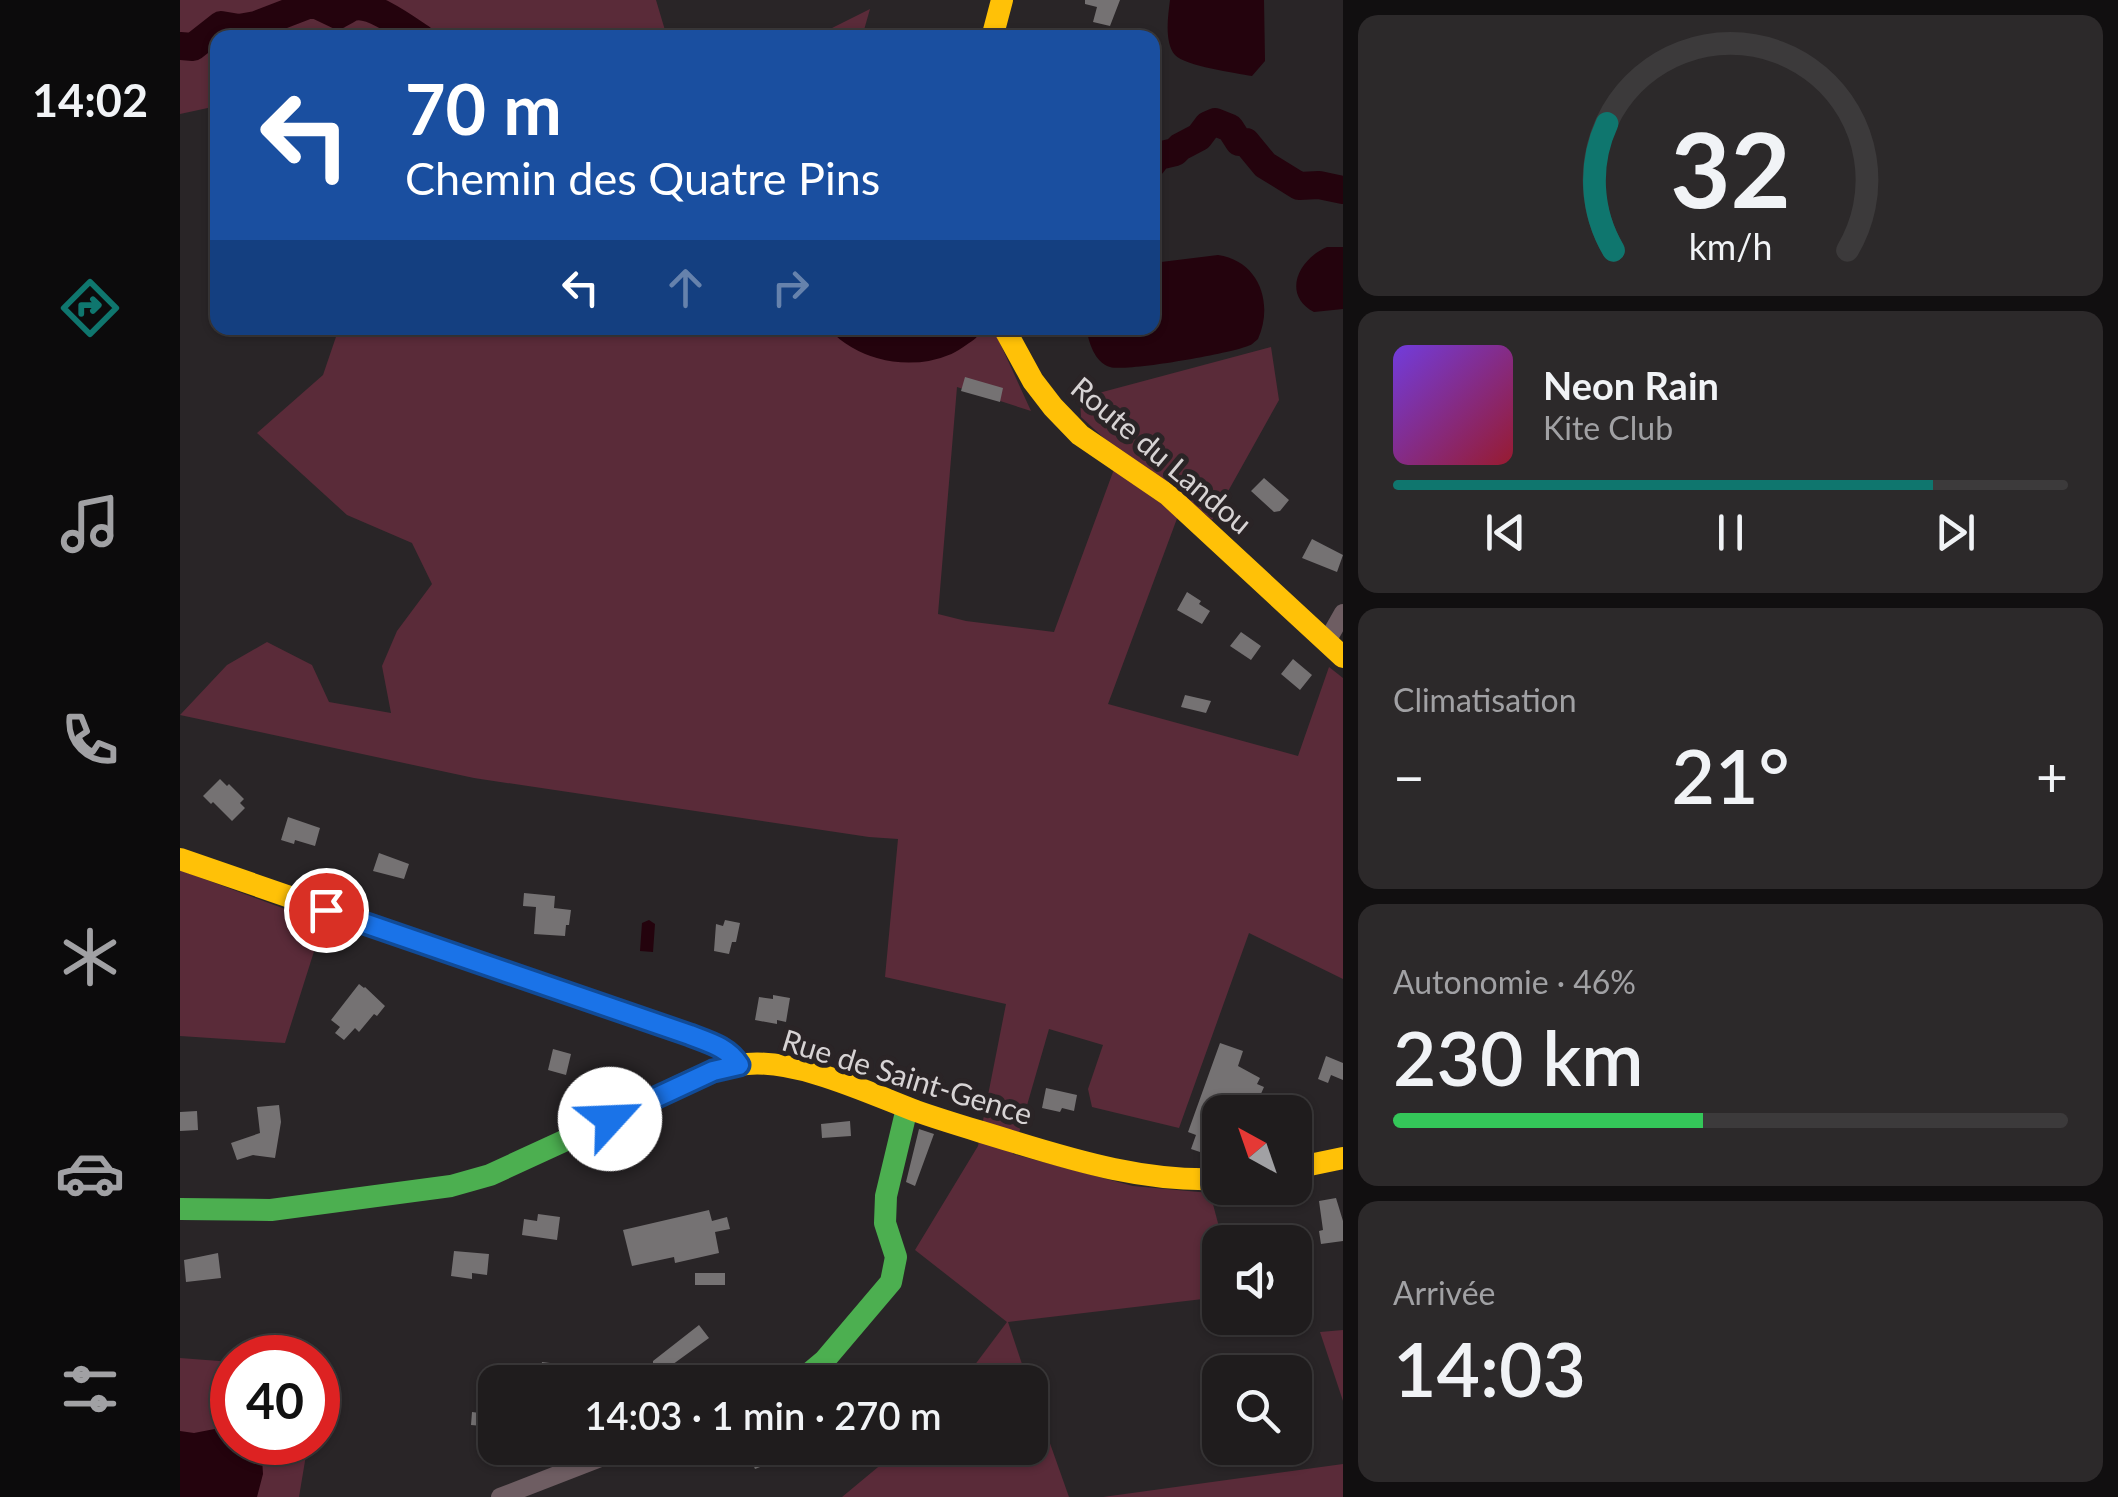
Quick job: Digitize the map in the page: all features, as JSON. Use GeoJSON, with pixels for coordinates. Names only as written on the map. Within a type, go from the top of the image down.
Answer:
{"type":"FeatureCollection","features":[{"type":"Feature","properties":{"kind":"street"},"geometry":{"type":"LineString","coordinates":[[994,30],[1002,0]]}},
{"type":"Feature","properties":{"kind":"street","name":"Route du Landou"},"geometry":{"type":"LineString","coordinates":[[1007,335],[1033,381],[1080,435],[1168,495],[1335,650]]}},
{"type":"Feature","properties":{"kind":"street"},"geometry":{"type":"LineString","coordinates":[[1335,650],[1343,612]]}},
{"type":"Feature","properties":{"kind":"street"},"geometry":{"type":"LineString","coordinates":[[180,859],[690,1035],[722,1048],[739,1065]]}},
{"type":"Feature","properties":{"kind":"street","name":"Rue de Saint-Gence"},"geometry":{"type":"LineString","coordinates":[[180,1209],[271,1210],[451,1186],[516,1164],[713,1071],[764,1064],[862,1091],[1066,1158],[1169,1178],[1202,1179]]}},
{"type":"Feature","properties":{"kind":"street"},"geometry":{"type":"LineString","coordinates":[[819,1365],[891,1282],[896,1257],[885,1223],[886,1196],[908,1108]]}},
{"type":"Feature","properties":{"kind":"street"},"geometry":{"type":"LineString","coordinates":[[1312,1164],[1343,1158]]}},
{"type":"Feature","properties":{"kind":"street"},"geometry":{"type":"LineString","coordinates":[[500,1497],[582,1465]]}},
{"type":"Feature","properties":{"kind":"shaded area"},"geometry":{"type":"Polygon","coordinates":[[[180,0],[656,0],[665,30],[210,30],[210,108],[180,114],[180,0]]]}},
{"type":"Feature","properties":{"kind":"shaded area"},"geometry":{"type":"Polygon","coordinates":[[[1170,0],[1264,0],[1265,61],[1252,76],[1181,59],[1169,43],[1170,0]]]}},
{"type":"Feature","properties":{"kind":"shaded area"},"geometry":{"type":"Polygon","coordinates":[[[870,9],[864,30],[828,30],[870,9]]]}},
{"type":"Feature","properties":{"kind":"shaded area"},"geometry":{"type":"Polygon","coordinates":[[[1327,247],[1343,247],[1343,309],[1314,312],[1298,296],[1298,277],[1309,260],[1327,247]]]}},
{"type":"Feature","properties":{"kind":"shaded area"},"geometry":{"type":"Polygon","coordinates":[[[1218,255],[1244,266],[1253,275],[1263,298],[1263,325],[1258,339],[1234,350],[1155,365],[1120,368],[1100,361],[1088,335],[1160,335],[1160,262],[1218,255]]]}},
{"type":"Feature","properties":{"kind":"shaded area"},"geometry":{"type":"Polygon","coordinates":[[[337,335],[996,335],[1031,411],[957,387],[938,614],[1054,632],[1120,453],[1081,417],[1080,398],[1271,347],[1279,400],[1212,520],[1185,497],[1108,704],[1298,756],[1329,667],[1343,678],[1343,979],[1249,933],[1179,1128],[1092,1107],[1088,1089],[1103,1045],[1049,1029],[1013,1154],[1133,1186],[1202,1192],[1202,1205],[1213,1205],[1218,1225],[1202,1225],[1202,1299],[1008,1322],[1022,1365],[975,1365],[1007,1322],[915,1250],[978,1146],[1006,1004],[885,977],[898,839],[474,778],[180,715],[227,665],[267,642],[312,665],[329,702],[391,713],[382,666],[397,631],[432,584],[412,543],[347,515],[257,433],[323,375],[337,335]]]}},
{"type":"Feature","properties":{"kind":"shaded area"},"geometry":{"type":"Polygon","coordinates":[[[180,870],[323,923],[285,1043],[180,1036],[180,870]]]}},
{"type":"Feature","properties":{"kind":"shaded area"},"geometry":{"type":"Polygon","coordinates":[[[649,920],[655,924],[653,952],[640,951],[642,923],[649,920]]]}},
{"type":"Feature","properties":{"kind":"shaded area"},"geometry":{"type":"Polygon","coordinates":[[[1343,1330],[1343,1401],[1320,1332],[1343,1330]]]}},
{"type":"Feature","properties":{"kind":"shaded area"},"geometry":{"type":"Polygon","coordinates":[[[180,1358],[210,1360],[210,1465],[304,1465],[299,1497],[180,1497],[180,1358]]]}},
{"type":"Feature","properties":{"kind":"shaded area"},"geometry":{"type":"Polygon","coordinates":[[[210,1430],[210,1465],[262,1465],[257,1497],[180,1497],[180,1431],[210,1430]]]}},
{"type":"Feature","properties":{"kind":"shaded area"},"geometry":{"type":"Polygon","coordinates":[[[1048,1438],[1069,1497],[842,1497],[881,1465],[1048,1465],[1048,1438]]]}},
{"type":"Feature","properties":{"kind":"shaded area"},"geometry":{"type":"Polygon","coordinates":[[[1343,1464],[1343,1497],[1103,1497],[1343,1464]]]}},
{"type":"Feature","properties":{"kind":"building"},"geometry":{"type":"Polygon","coordinates":[[[1085,0],[1120,0],[1110,26],[1093,22],[1097,7],[1085,4],[1085,0]]]}},
{"type":"Feature","properties":{"kind":"building"},"geometry":{"type":"Polygon","coordinates":[[[965,377],[1003,388],[1000,402],[961,391],[965,377]]]}},
{"type":"Feature","properties":{"kind":"building"},"geometry":{"type":"Polygon","coordinates":[[[1264,478],[1289,500],[1280,511],[1274,512],[1251,491],[1264,478]]]}},
{"type":"Feature","properties":{"kind":"building"},"geometry":{"type":"Polygon","coordinates":[[[1312,539],[1343,555],[1337,572],[1302,558],[1312,539]]]}},
{"type":"Feature","properties":{"kind":"building"},"geometry":{"type":"Polygon","coordinates":[[[1187,592],[1210,611],[1202,624],[1177,610],[1187,592]]]}},
{"type":"Feature","properties":{"kind":"building"},"geometry":{"type":"Polygon","coordinates":[[[1241,632],[1261,646],[1251,660],[1230,646],[1241,632]]]}},
{"type":"Feature","properties":{"kind":"building"},"geometry":{"type":"Polygon","coordinates":[[[1293,659],[1312,675],[1300,690],[1281,674],[1293,659]]]}},
{"type":"Feature","properties":{"kind":"building"},"geometry":{"type":"Polygon","coordinates":[[[1185,695],[1211,701],[1206,713],[1181,707],[1185,695]]]}},
{"type":"Feature","properties":{"kind":"building"},"geometry":{"type":"Polygon","coordinates":[[[220,779],[244,799],[240,803],[245,808],[232,821],[203,796],[220,779]]]}},
{"type":"Feature","properties":{"kind":"building"},"geometry":{"type":"Polygon","coordinates":[[[288,817],[320,828],[315,846],[281,840],[288,817]]]}},
{"type":"Feature","properties":{"kind":"building"},"geometry":{"type":"Polygon","coordinates":[[[379,853],[409,864],[404,879],[373,871],[379,853]]]}},
{"type":"Feature","properties":{"kind":"building"},"geometry":{"type":"Polygon","coordinates":[[[524,893],[555,896],[554,908],[571,910],[565,936],[534,934],[536,907],[523,906],[524,893]]]}},
{"type":"Feature","properties":{"kind":"building"},"geometry":{"type":"Polygon","coordinates":[[[725,920],[740,923],[729,954],[714,951],[716,924],[723,926],[725,920]]]}},
{"type":"Feature","properties":{"kind":"building"},"geometry":{"type":"Polygon","coordinates":[[[359,984],[385,1006],[359,1032],[355,1028],[344,1040],[335,1033],[340,1027],[331,1020],[359,984]]]}},
{"type":"Feature","properties":{"kind":"building"},"geometry":{"type":"Polygon","coordinates":[[[773,995],[790,998],[786,1022],[755,1020],[759,997],[773,999],[773,995]]]}},
{"type":"Feature","properties":{"kind":"building"},"geometry":{"type":"Polygon","coordinates":[[[1220,1043],[1243,1051],[1238,1066],[1260,1078],[1257,1084],[1264,1087],[1260,1095],[1202,1095],[1202,1153],[1191,1149],[1196,1135],[1188,1132],[1220,1043]]]}},
{"type":"Feature","properties":{"kind":"building"},"geometry":{"type":"Polygon","coordinates":[[[553,1049],[571,1054],[566,1075],[548,1070],[553,1049]]]}},
{"type":"Feature","properties":{"kind":"building"},"geometry":{"type":"Polygon","coordinates":[[[1326,1056],[1343,1063],[1343,1080],[1331,1075],[1328,1083],[1318,1079],[1326,1056]]]}},
{"type":"Feature","properties":{"kind":"building"},"geometry":{"type":"Polygon","coordinates":[[[1046,1088],[1077,1095],[1074,1111],[1042,1108],[1046,1088]]]}},
{"type":"Feature","properties":{"kind":"building"},"geometry":{"type":"Polygon","coordinates":[[[279,1105],[281,1122],[275,1158],[253,1155],[237,1160],[231,1143],[260,1133],[257,1107],[279,1105]]]}},
{"type":"Feature","properties":{"kind":"building"},"geometry":{"type":"Polygon","coordinates":[[[197,1111],[198,1130],[180,1131],[180,1112],[197,1111]]]}},
{"type":"Feature","properties":{"kind":"building"},"geometry":{"type":"Polygon","coordinates":[[[850,1121],[851,1136],[822,1138],[821,1124],[850,1121]]]}},
{"type":"Feature","properties":{"kind":"building"},"geometry":{"type":"Polygon","coordinates":[[[919,1129],[934,1134],[915,1186],[906,1182],[919,1129]]]}},
{"type":"Feature","properties":{"kind":"building"},"geometry":{"type":"Polygon","coordinates":[[[1336,1198],[1343,1221],[1343,1241],[1321,1244],[1319,1201],[1336,1198]]]}},
{"type":"Feature","properties":{"kind":"building"},"geometry":{"type":"Polygon","coordinates":[[[709,1210],[712,1221],[727,1217],[730,1229],[715,1232],[719,1253],[675,1263],[674,1257],[632,1266],[623,1230],[709,1210]]]}},
{"type":"Feature","properties":{"kind":"building"},"geometry":{"type":"Polygon","coordinates":[[[538,1214],[560,1217],[557,1240],[522,1235],[524,1219],[537,1221],[538,1214]]]}},
{"type":"Feature","properties":{"kind":"building"},"geometry":{"type":"Polygon","coordinates":[[[454,1251],[489,1254],[487,1275],[472,1273],[472,1279],[451,1276],[454,1251]]]}},
{"type":"Feature","properties":{"kind":"building"},"geometry":{"type":"Polygon","coordinates":[[[218,1253],[221,1278],[186,1282],[184,1260],[218,1253]]]}},
{"type":"Feature","properties":{"kind":"building"},"geometry":{"type":"Polygon","coordinates":[[[695,1273],[725,1273],[725,1285],[695,1285],[695,1273]]]}},
{"type":"Feature","properties":{"kind":"building"},"geometry":{"type":"Polygon","coordinates":[[[699,1325],[709,1338],[672,1365],[653,1365],[653,1361],[699,1325]]]}},
{"type":"Feature","properties":{"kind":"building"},"geometry":{"type":"Polygon","coordinates":[[[472,1412],[478,1413],[478,1426],[471,1425],[472,1412]]]}},
{"type":"Feature","properties":{"kind":"waterway"},"geometry":{"type":"LineString","coordinates":[[215,30],[221,25],[256,25],[308,5],[338,15],[353,7],[369,8],[408,30]]}},
{"type":"Feature","properties":{"kind":"waterway"},"geometry":{"type":"LineString","coordinates":[[180,46],[193,47],[210,34]]}},
{"type":"Feature","properties":{"kind":"waterway"},"geometry":{"type":"LineString","coordinates":[[1160,156],[1175,152],[1215,122],[1230,128],[1239,142],[1246,142],[1265,165],[1299,186],[1343,190]]}},
{"type":"Feature","properties":{"kind":"waterway"},"geometry":{"type":"LineString","coordinates":[[859,335],[882,345],[908,349],[933,345],[955,335]]}},
{"type":"Feature","properties":{"kind":"traffic: fast"},"geometry":{"type":"LineString","coordinates":[[819,1365],[891,1282],[896,1257],[885,1223],[886,1196],[907,1108]]}},
{"type":"Feature","properties":{"kind":"traffic: fast"},"geometry":{"type":"LineString","coordinates":[[180,1209],[271,1210],[451,1186],[490,1175],[627,1112]]}},
{"type":"Feature","properties":{"kind":"traffic: slow"},"geometry":{"type":"LineString","coordinates":[[994,30],[1002,0]]}},
{"type":"Feature","properties":{"kind":"traffic: slow"},"geometry":{"type":"LineString","coordinates":[[1008,335],[1033,381],[1080,435],[1168,495],[1343,657]]}},
{"type":"Feature","properties":{"kind":"traffic: slow"},"geometry":{"type":"LineString","coordinates":[[180,859],[690,1035],[723,1049],[739,1065]]}},
{"type":"Feature","properties":{"kind":"traffic: slow"},"geometry":{"type":"LineString","coordinates":[[627,1112],[716,1071],[767,1064],[833,1079],[939,1119],[1088,1163],[1140,1174],[1202,1179]]}},
{"type":"Feature","properties":{"kind":"traffic: slow"},"geometry":{"type":"LineString","coordinates":[[1312,1164],[1343,1158]]}},
{"type":"Feature","properties":{"kind":"route"},"geometry":{"type":"LineString","coordinates":[[326,910],[690,1035],[722,1048],[737,1060],[739,1065],[713,1071],[610,1119]]}}]}
